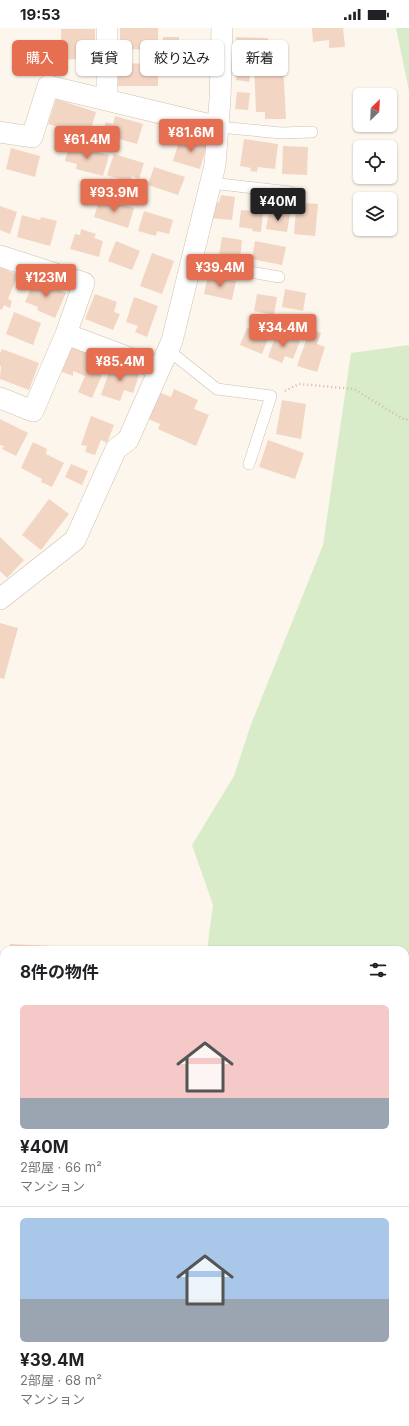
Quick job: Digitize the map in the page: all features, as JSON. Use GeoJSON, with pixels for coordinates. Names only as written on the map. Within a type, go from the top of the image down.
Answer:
{"type":"FeatureCollection","features":[{"type":"Feature","properties":{"kind":"street"},"geometry":{"type":"LineString","coordinates":[[107,28],[107,99]]}},
{"type":"Feature","properties":{"kind":"street"},"geometry":{"type":"LineString","coordinates":[[0,599],[75,540],[116,449],[128,440],[172,341],[216,165],[219,127],[222,28]]}},
{"type":"Feature","properties":{"kind":"street"},"geometry":{"type":"LineString","coordinates":[[0,132],[32,136],[48,86],[219,127]]}},
{"type":"Feature","properties":{"kind":"street"},"geometry":{"type":"LineString","coordinates":[[0,256],[84,283],[66,334],[33,411],[0,398]]}},
{"type":"Feature","properties":{"kind":"street"},"geometry":{"type":"LineString","coordinates":[[66,334],[160,369]]}},
{"type":"Feature","properties":{"kind":"lane"},"geometry":{"type":"LineString","coordinates":[[219,127],[281,133],[312,132]]}},
{"type":"Feature","properties":{"kind":"lane"},"geometry":{"type":"LineString","coordinates":[[212,182],[290,192]]}},
{"type":"Feature","properties":{"kind":"lane"},"geometry":{"type":"LineString","coordinates":[[192,262],[279,277]]}},
{"type":"Feature","properties":{"kind":"lane"},"geometry":{"type":"LineString","coordinates":[[168,350],[217,388],[271,396],[249,464]]}},
{"type":"Feature","properties":{"kind":"path"},"geometry":{"type":"LineString","coordinates":[[270,398],[298,384],[354,389],[405,420],[409,419]]}},
{"type":"Feature","properties":{"kind":"green space"},"geometry":{"type":"Polygon","coordinates":[[[396,28],[409,28],[409,91],[396,28]]]}},
{"type":"Feature","properties":{"kind":"green space"},"geometry":{"type":"Polygon","coordinates":[[[409,345],[409,946],[208,946],[213,905],[192,845],[234,776],[250,727],[323,545],[351,353],[409,345]]]}},
{"type":"Feature","properties":{"kind":"building"},"geometry":{"type":"Polygon","coordinates":[[[120,28],[158,28],[158,40],[140,40],[140,50],[132,49],[132,40],[120,40],[120,28]]]}},
{"type":"Feature","properties":{"kind":"building"},"geometry":{"type":"Polygon","coordinates":[[[312,28],[343,28],[345,47],[329,48],[329,40],[313,42],[312,28]]]}},
{"type":"Feature","properties":{"kind":"building"},"geometry":{"type":"Polygon","coordinates":[[[61,29],[95,29],[95,40],[76,40],[76,59],[68,60],[68,40],[61,40],[61,29]]]}},
{"type":"Feature","properties":{"kind":"building"},"geometry":{"type":"Polygon","coordinates":[[[163,37],[179,37],[179,40],[163,40],[163,37]]]}},
{"type":"Feature","properties":{"kind":"building"},"geometry":{"type":"Polygon","coordinates":[[[236,37],[268,38],[268,40],[236,40],[236,37]]]}},
{"type":"Feature","properties":{"kind":"building"},"geometry":{"type":"Polygon","coordinates":[[[132,63],[140,64],[140,76],[158,76],[158,86],[116,86],[116,76],[132,76],[132,63]]]}},
{"type":"Feature","properties":{"kind":"building"},"geometry":{"type":"Polygon","coordinates":[[[236,76],[250,76],[249,82],[236,80],[236,76]]]}},
{"type":"Feature","properties":{"kind":"building"},"geometry":{"type":"Polygon","coordinates":[[[254,76],[284,76],[286,119],[265,119],[265,112],[256,112],[254,76]]]}},
{"type":"Feature","properties":{"kind":"building"},"geometry":{"type":"Polygon","coordinates":[[[237,92],[250,93],[248,110],[235,109],[237,92]]]}},
{"type":"Feature","properties":{"kind":"building"},"geometry":{"type":"Polygon","coordinates":[[[56,99],[96,112],[89,136],[48,124],[56,99]]]}},
{"type":"Feature","properties":{"kind":"building"},"geometry":{"type":"Polygon","coordinates":[[[115,116],[143,124],[137,144],[102,134],[106,122],[113,124],[115,116]]]}},
{"type":"Feature","properties":{"kind":"building"},"geometry":{"type":"Polygon","coordinates":[[[180,138],[195,143],[197,138],[208,141],[200,169],[173,161],[180,138]]]}},
{"type":"Feature","properties":{"kind":"building"},"geometry":{"type":"Polygon","coordinates":[[[244,139],[278,144],[275,169],[258,167],[257,172],[250,171],[251,168],[240,166],[244,139]]]}},
{"type":"Feature","properties":{"kind":"building"},"geometry":{"type":"Polygon","coordinates":[[[70,144],[109,155],[103,176],[76,169],[77,164],[65,161],[70,144]]]}},
{"type":"Feature","properties":{"kind":"building"},"geometry":{"type":"Polygon","coordinates":[[[283,146],[308,147],[307,175],[282,174],[283,146]]]}},
{"type":"Feature","properties":{"kind":"building"},"geometry":{"type":"Polygon","coordinates":[[[11,148],[40,156],[35,177],[6,169],[11,148]]]}},
{"type":"Feature","properties":{"kind":"building"},"geometry":{"type":"Polygon","coordinates":[[[114,154],[144,163],[139,179],[132,176],[130,183],[107,175],[114,154]]]}},
{"type":"Feature","properties":{"kind":"building"},"geometry":{"type":"Polygon","coordinates":[[[154,167],[185,177],[178,195],[148,185],[154,167]]]}},
{"type":"Feature","properties":{"kind":"building"},"geometry":{"type":"Polygon","coordinates":[[[221,195],[235,197],[232,220],[210,218],[212,201],[219,203],[221,195]]]}},
{"type":"Feature","properties":{"kind":"building"},"geometry":{"type":"Polygon","coordinates":[[[100,198],[134,208],[128,228],[94,217],[100,198]]]}},
{"type":"Feature","properties":{"kind":"building"},"geometry":{"type":"Polygon","coordinates":[[[306,203],[318,204],[315,236],[294,234],[296,210],[305,211],[306,203]]]}},
{"type":"Feature","properties":{"kind":"building"},"geometry":{"type":"Polygon","coordinates":[[[0,206],[17,212],[10,234],[0,230],[0,206]]]}},
{"type":"Feature","properties":{"kind":"building"},"geometry":{"type":"Polygon","coordinates":[[[241,210],[263,212],[261,232],[239,227],[241,210]]]}},
{"type":"Feature","properties":{"kind":"building"},"geometry":{"type":"Polygon","coordinates":[[[144,211],[173,220],[169,234],[157,231],[156,236],[138,231],[144,211]]]}},
{"type":"Feature","properties":{"kind":"building"},"geometry":{"type":"Polygon","coordinates":[[[269,211],[290,214],[287,232],[266,229],[269,211]]]}},
{"type":"Feature","properties":{"kind":"building"},"geometry":{"type":"Polygon","coordinates":[[[22,215],[40,220],[41,217],[57,221],[50,246],[17,237],[22,215]]]}},
{"type":"Feature","properties":{"kind":"building"},"geometry":{"type":"Polygon","coordinates":[[[81,229],[96,234],[94,238],[103,241],[99,257],[70,249],[75,234],[80,235],[81,229]]]}},
{"type":"Feature","properties":{"kind":"building"},"geometry":{"type":"Polygon","coordinates":[[[222,237],[242,240],[240,259],[219,255],[222,237]]]}},
{"type":"Feature","properties":{"kind":"building"},"geometry":{"type":"Polygon","coordinates":[[[116,241],[140,251],[132,270],[108,261],[116,241]]]}},
{"type":"Feature","properties":{"kind":"building"},"geometry":{"type":"Polygon","coordinates":[[[255,241],[286,247],[282,265],[252,259],[255,241]]]}},
{"type":"Feature","properties":{"kind":"building"},"geometry":{"type":"Polygon","coordinates":[[[152,253],[174,261],[162,294],[140,286],[152,253]]]}},
{"type":"Feature","properties":{"kind":"building"},"geometry":{"type":"Polygon","coordinates":[[[0,267],[18,275],[8,299],[12,301],[10,308],[4,305],[2,310],[0,309],[0,267]]]}},
{"type":"Feature","properties":{"kind":"building"},"geometry":{"type":"Polygon","coordinates":[[[208,276],[236,281],[232,300],[204,294],[208,276]]]}},
{"type":"Feature","properties":{"kind":"building"},"geometry":{"type":"Polygon","coordinates":[[[35,279],[66,293],[55,318],[37,310],[38,307],[25,302],[35,279]]]}},
{"type":"Feature","properties":{"kind":"building"},"geometry":{"type":"Polygon","coordinates":[[[285,289],[306,293],[303,311],[282,307],[285,289]]]}},
{"type":"Feature","properties":{"kind":"building"},"geometry":{"type":"Polygon","coordinates":[[[95,294],[117,302],[114,312],[120,314],[113,330],[85,319],[95,294]]]}},
{"type":"Feature","properties":{"kind":"building"},"geometry":{"type":"Polygon","coordinates":[[[257,294],[277,297],[274,315],[254,311],[257,294]]]}},
{"type":"Feature","properties":{"kind":"building"},"geometry":{"type":"Polygon","coordinates":[[[134,297],[158,306],[147,337],[135,332],[138,326],[126,322],[134,297]]]}},
{"type":"Feature","properties":{"kind":"building"},"geometry":{"type":"Polygon","coordinates":[[[14,312],[41,323],[33,345],[6,334],[14,312]]]}},
{"type":"Feature","properties":{"kind":"building"},"geometry":{"type":"Polygon","coordinates":[[[247,328],[269,336],[262,354],[240,345],[247,328]]]}},
{"type":"Feature","properties":{"kind":"building"},"geometry":{"type":"Polygon","coordinates":[[[310,329],[321,333],[317,344],[325,347],[317,372],[297,366],[310,329]]]}},
{"type":"Feature","properties":{"kind":"building"},"geometry":{"type":"Polygon","coordinates":[[[277,332],[300,341],[293,359],[285,356],[282,363],[268,357],[277,332]]]}},
{"type":"Feature","properties":{"kind":"building"},"geometry":{"type":"Polygon","coordinates":[[[72,345],[103,359],[97,373],[102,375],[92,398],[78,392],[85,376],[73,371],[73,376],[60,371],[72,345]]]}},
{"type":"Feature","properties":{"kind":"building"},"geometry":{"type":"Polygon","coordinates":[[[2,349],[39,363],[29,390],[0,379],[0,353],[2,349]]]}},
{"type":"Feature","properties":{"kind":"building"},"geometry":{"type":"Polygon","coordinates":[[[112,363],[140,372],[133,393],[124,390],[120,401],[101,395],[112,363]]]}},
{"type":"Feature","properties":{"kind":"building"},"geometry":{"type":"Polygon","coordinates":[[[174,389],[198,400],[194,409],[209,415],[196,446],[158,429],[160,424],[146,418],[158,392],[171,397],[174,389]]]}},
{"type":"Feature","properties":{"kind":"building"},"geometry":{"type":"Polygon","coordinates":[[[282,400],[306,404],[301,439],[276,434],[282,400]]]}},
{"type":"Feature","properties":{"kind":"building"},"geometry":{"type":"Polygon","coordinates":[[[91,416],[114,425],[107,443],[101,440],[95,455],[85,452],[87,446],[81,445],[91,416]]]}},
{"type":"Feature","properties":{"kind":"building"},"geometry":{"type":"Polygon","coordinates":[[[0,419],[28,433],[16,456],[2,449],[4,446],[0,445],[0,419]]]}},
{"type":"Feature","properties":{"kind":"building"},"geometry":{"type":"Polygon","coordinates":[[[268,440],[304,453],[295,479],[259,467],[268,440]]]}},
{"type":"Feature","properties":{"kind":"building"},"geometry":{"type":"Polygon","coordinates":[[[33,442],[47,449],[46,454],[64,463],[52,487],[41,482],[42,479],[21,468],[33,442]]]}},
{"type":"Feature","properties":{"kind":"building"},"geometry":{"type":"Polygon","coordinates":[[[71,464],[88,471],[82,485],[65,477],[71,464]]]}},
{"type":"Feature","properties":{"kind":"building"},"geometry":{"type":"Polygon","coordinates":[[[49,499],[69,514],[41,550],[22,535],[49,499]]]}},
{"type":"Feature","properties":{"kind":"building"},"geometry":{"type":"Polygon","coordinates":[[[0,537],[24,560],[7,578],[0,571],[0,537]]]}},
{"type":"Feature","properties":{"kind":"building"},"geometry":{"type":"Polygon","coordinates":[[[0,623],[18,628],[4,679],[0,678],[0,623]]]}},
{"type":"Feature","properties":{"kind":"building"},"geometry":{"type":"Polygon","coordinates":[[[10,944],[55,946],[10,946],[10,944]]]}}]}
